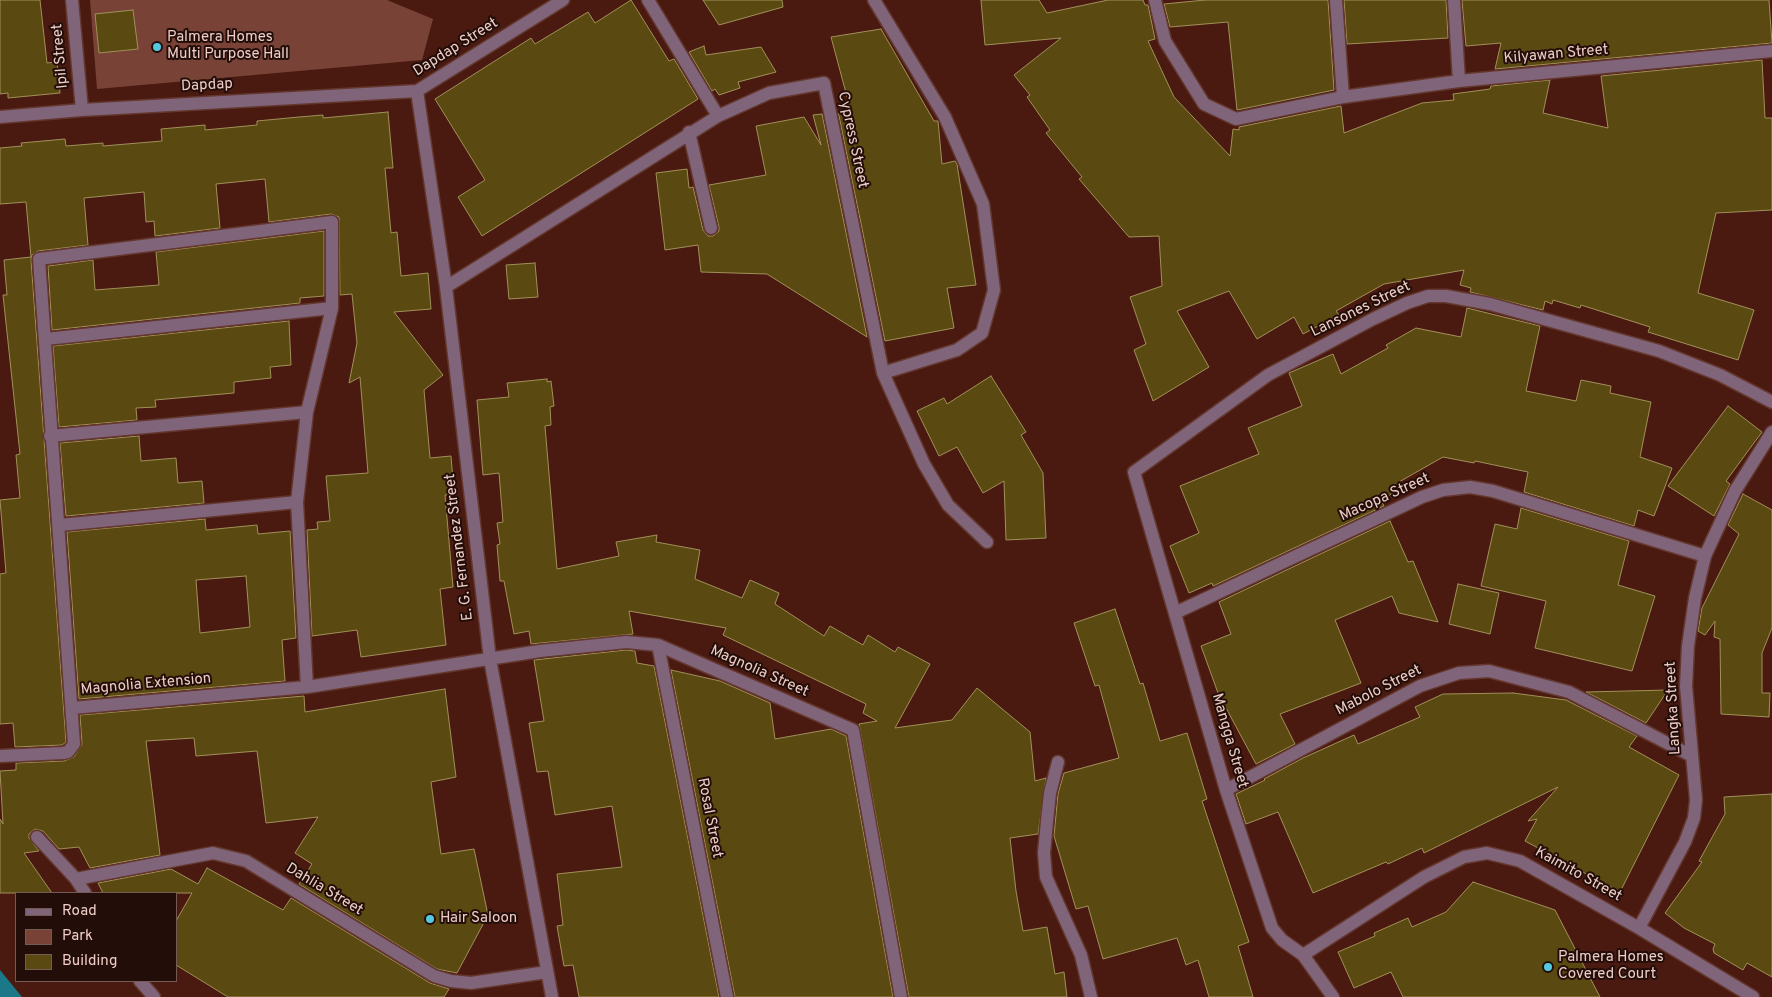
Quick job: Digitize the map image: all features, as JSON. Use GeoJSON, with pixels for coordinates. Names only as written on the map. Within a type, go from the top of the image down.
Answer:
{"type":"FeatureCollection","features":[{"type":"Feature","properties":{"kind":"street","name":"Ipil Street"},"geometry":{"type":"LineString","coordinates":[[72,0],[82,110]]}},
{"type":"Feature","properties":{"kind":"street","name":"Dapdap Street"},"geometry":{"type":"LineString","coordinates":[[417,91],[563,0]]}},
{"type":"Feature","properties":{"kind":"street"},"geometry":{"type":"LineString","coordinates":[[648,0],[718,116]]}},
{"type":"Feature","properties":{"kind":"street"},"geometry":{"type":"LineString","coordinates":[[874,0],[945,117],[983,204],[994,290],[982,333],[957,350],[883,374]]}},
{"type":"Feature","properties":{"kind":"street","name":"Kilyawan Street"},"geometry":{"type":"LineString","coordinates":[[1155,0],[1165,42],[1204,104],[1236,119],[1343,97],[1459,81],[1772,51]]}},
{"type":"Feature","properties":{"kind":"street"},"geometry":{"type":"LineString","coordinates":[[1336,0],[1343,97]]}},
{"type":"Feature","properties":{"kind":"street"},"geometry":{"type":"LineString","coordinates":[[1454,0],[1459,81]]}},
{"type":"Feature","properties":{"kind":"street","name":"Cypress Street"},"geometry":{"type":"LineString","coordinates":[[446,287],[718,116],[768,93],[824,83],[883,374],[924,464],[948,505],[988,542]]}},
{"type":"Feature","properties":{"kind":"street","name":"Dapdap"},"geometry":{"type":"LineString","coordinates":[[0,117],[82,110],[417,91]]}},
{"type":"Feature","properties":{"kind":"street","name":"E. G. Fernandez Street"},"geometry":{"type":"LineString","coordinates":[[417,91],[446,287],[490,659],[552,997]]}},
{"type":"Feature","properties":{"kind":"street"},"geometry":{"type":"LineString","coordinates":[[690,132],[710,228]]}},
{"type":"Feature","properties":{"kind":"street"},"geometry":{"type":"LineString","coordinates":[[72,708],[60,525],[50,436],[46,339],[38,259],[332,222],[332,308],[306,412],[297,502],[307,688]]}},
{"type":"Feature","properties":{"kind":"street","name":"Lansones Street"},"geometry":{"type":"LineString","coordinates":[[1134,472],[1268,375],[1374,319],[1407,303],[1428,296],[1446,296],[1490,304],[1659,351],[1720,375],[1772,402]]}},
{"type":"Feature","properties":{"kind":"street"},"geometry":{"type":"LineString","coordinates":[[46,339],[332,308]]}},
{"type":"Feature","properties":{"kind":"street"},"geometry":{"type":"LineString","coordinates":[[50,436],[306,412]]}},
{"type":"Feature","properties":{"kind":"street","name":"Langka Street"},"geometry":{"type":"LineString","coordinates":[[1639,928],[1685,842],[1694,818],[1696,800],[1686,686],[1688,646],[1695,598],[1706,556],[1735,491],[1772,432]]}},
{"type":"Feature","properties":{"kind":"street","name":"Mangga Street"},"geometry":{"type":"LineString","coordinates":[[1134,472],[1226,790],[1272,928],[1282,940],[1302,955],[1332,997]]}},
{"type":"Feature","properties":{"kind":"street","name":"Macopa Street"},"geometry":{"type":"LineString","coordinates":[[1175,613],[1422,497],[1442,490],[1470,487],[1493,491],[1706,556]]}},
{"type":"Feature","properties":{"kind":"street"},"geometry":{"type":"LineString","coordinates":[[60,525],[297,502]]}},
{"type":"Feature","properties":{"kind":"street","name":"Magnolia Street"},"geometry":{"type":"LineString","coordinates":[[383,677],[490,659],[626,642],[658,645],[853,730],[901,997]]}},
{"type":"Feature","properties":{"kind":"street","name":"Rosal Street"},"geometry":{"type":"LineString","coordinates":[[658,645],[727,997]]}},
{"type":"Feature","properties":{"kind":"street","name":"Mabolo Street"},"geometry":{"type":"LineString","coordinates":[[1226,790],[1420,686],[1459,673],[1489,671],[1568,692],[1692,756]]}},
{"type":"Feature","properties":{"kind":"street","name":"Magnolia Extension"},"geometry":{"type":"LineString","coordinates":[[0,756],[68,752],[74,744],[72,708],[307,688],[383,677]]}},
{"type":"Feature","properties":{"kind":"street"},"geometry":{"type":"LineString","coordinates":[[1058,762],[1049,802],[1044,852],[1046,877],[1081,955],[1091,997]]}},
{"type":"Feature","properties":{"kind":"street"},"geometry":{"type":"LineString","coordinates":[[37,837],[76,879],[83,892]]}},
{"type":"Feature","properties":{"kind":"street","name":"Dahlia Street"},"geometry":{"type":"LineString","coordinates":[[76,879],[212,853],[246,861],[434,976],[451,981],[471,983],[547,972]]}},
{"type":"Feature","properties":{"kind":"street","name":"Kaimito Street"},"geometry":{"type":"LineString","coordinates":[[1302,955],[1424,878],[1464,857],[1487,853],[1520,861],[1639,928],[1753,997]]}},
{"type":"Feature","properties":{"kind":"street"},"geometry":{"type":"LineString","coordinates":[[141,982],[154,997]]}},
{"type":"Feature","properties":{"kind":"green space"},"geometry":{"type":"Polygon","coordinates":[[[90,0],[387,0],[433,19],[422,60],[97,89],[90,0]]]}},
{"type":"Feature","properties":{"kind":"water"},"geometry":{"type":"Polygon","coordinates":[[[0,970],[22,997],[0,997],[0,970]]]}},
{"type":"Feature","properties":{"kind":"building"},"geometry":{"type":"Polygon","coordinates":[[[0,0],[40,0],[47,63],[57,62],[60,93],[8,98],[8,93],[0,94],[0,0]]]}},
{"type":"Feature","properties":{"kind":"building"},"geometry":{"type":"Polygon","coordinates":[[[631,0],[669,61],[674,59],[698,99],[482,236],[458,197],[485,180],[435,99],[531,38],[535,44],[588,12],[595,23],[631,0]]]}},
{"type":"Feature","properties":{"kind":"building"},"geometry":{"type":"Polygon","coordinates":[[[703,0],[782,0],[783,7],[719,25],[703,0]]]}},
{"type":"Feature","properties":{"kind":"building"},"geometry":{"type":"Polygon","coordinates":[[[981,0],[1039,0],[1047,13],[1108,0],[1143,0],[1145,5],[1148,5],[1155,39],[1148,41],[1174,97],[1230,156],[1233,129],[1239,130],[1239,127],[1341,106],[1344,133],[1422,103],[1454,100],[1453,94],[1490,89],[1491,86],[1550,80],[1543,113],[1608,128],[1601,76],[1762,60],[1765,118],[1772,118],[1772,210],[1716,213],[1698,293],[1754,310],[1738,360],[1648,332],[1650,327],[1581,305],[1580,308],[1553,300],[1552,304],[1545,301],[1543,310],[1470,292],[1471,288],[1460,285],[1464,270],[1384,284],[1336,311],[1339,315],[1303,334],[1294,317],[1257,339],[1229,291],[1177,311],[1209,367],[1153,401],[1134,350],[1146,344],[1130,297],[1162,286],[1159,236],[1129,237],[1079,179],[1082,177],[1046,133],[1050,130],[1027,97],[1030,95],[1014,75],[1061,38],[985,45],[981,0]]]}},
{"type":"Feature","properties":{"kind":"building"},"geometry":{"type":"Polygon","coordinates":[[[1205,0],[1328,0],[1334,90],[1237,110],[1228,22],[1170,27],[1164,4],[1205,0]]]}},
{"type":"Feature","properties":{"kind":"building"},"geometry":{"type":"Polygon","coordinates":[[[1344,0],[1446,0],[1448,38],[1347,44],[1344,0]]]}},
{"type":"Feature","properties":{"kind":"building"},"geometry":{"type":"Polygon","coordinates":[[[1462,0],[1769,0],[1772,43],[1495,69],[1501,43],[1466,46],[1462,0]]]}},
{"type":"Feature","properties":{"kind":"building"},"geometry":{"type":"Polygon","coordinates":[[[133,10],[138,49],[99,53],[95,14],[133,10]]]}},
{"type":"Feature","properties":{"kind":"building"},"geometry":{"type":"Polygon","coordinates":[[[881,29],[934,121],[938,121],[942,164],[955,161],[957,164],[976,285],[947,288],[954,328],[885,341],[838,111],[850,108],[831,37],[881,29]]]}},
{"type":"Feature","properties":{"kind":"building"},"geometry":{"type":"Polygon","coordinates":[[[704,46],[706,55],[761,47],[776,72],[738,82],[740,88],[719,95],[715,89],[712,91],[689,52],[704,46]]]}},
{"type":"Feature","properties":{"kind":"building"},"geometry":{"type":"Polygon","coordinates":[[[388,112],[393,168],[385,168],[391,233],[397,232],[401,276],[428,273],[431,309],[394,312],[443,375],[424,390],[430,458],[451,456],[454,494],[445,495],[453,587],[440,589],[446,645],[361,657],[357,630],[312,636],[307,530],[318,529],[317,522],[330,521],[326,476],[368,473],[360,377],[349,383],[357,343],[352,294],[340,295],[339,217],[331,214],[269,222],[265,179],[216,184],[220,228],[155,236],[154,221],[146,222],[144,192],[84,198],[88,245],[38,251],[32,255],[31,260],[66,742],[62,745],[15,747],[13,723],[0,724],[0,574],[6,573],[0,500],[20,498],[16,455],[20,454],[3,295],[7,295],[4,260],[31,257],[26,202],[0,204],[0,148],[22,146],[21,143],[65,139],[66,146],[103,143],[103,146],[162,141],[161,129],[205,125],[205,130],[257,125],[257,121],[323,115],[323,118],[388,112]]]}},
{"type":"Feature","properties":{"kind":"building"},"geometry":{"type":"Polygon","coordinates":[[[822,114],[867,337],[767,274],[701,272],[698,245],[665,250],[656,173],[687,169],[689,188],[693,187],[703,230],[708,236],[713,236],[719,231],[719,227],[709,185],[766,175],[756,126],[804,117],[821,145],[813,115],[822,114]]]}},
{"type":"Feature","properties":{"kind":"building"},"geometry":{"type":"Polygon","coordinates":[[[324,231],[324,296],[300,298],[300,303],[52,330],[48,266],[93,260],[95,290],[159,285],[156,252],[324,231]]]}},
{"type":"Feature","properties":{"kind":"building"},"geometry":{"type":"Polygon","coordinates":[[[535,263],[538,297],[509,299],[506,265],[535,263]]]}},
{"type":"Feature","properties":{"kind":"building"},"geometry":{"type":"Polygon","coordinates":[[[1467,308],[1540,326],[1526,391],[1576,401],[1581,380],[1611,386],[1610,393],[1651,402],[1640,457],[1672,468],[1654,516],[1638,510],[1634,526],[1524,492],[1528,472],[1475,461],[1474,463],[1443,457],[1399,482],[1402,488],[1381,500],[1384,506],[1213,586],[1212,583],[1189,593],[1170,546],[1199,533],[1180,486],[1259,454],[1248,428],[1302,406],[1289,373],[1333,354],[1341,374],[1388,348],[1386,345],[1416,328],[1461,337],[1467,308]]]}},
{"type":"Feature","properties":{"kind":"building"},"geometry":{"type":"Polygon","coordinates":[[[289,321],[291,365],[270,367],[271,378],[234,382],[234,393],[155,400],[156,407],[136,408],[137,420],[59,427],[53,346],[289,321]]]}},
{"type":"Feature","properties":{"kind":"building"},"geometry":{"type":"Polygon","coordinates":[[[991,376],[1026,432],[1021,435],[1043,473],[1046,538],[1006,540],[1004,481],[983,493],[957,447],[939,456],[917,411],[944,398],[947,404],[991,376]]]}},
{"type":"Feature","properties":{"kind":"building"},"geometry":{"type":"Polygon","coordinates":[[[547,379],[547,382],[551,381],[554,406],[550,407],[551,425],[545,426],[557,569],[619,556],[616,542],[657,535],[656,542],[700,550],[695,579],[742,598],[750,580],[779,593],[775,604],[824,636],[830,626],[863,645],[868,635],[895,652],[898,647],[930,664],[895,728],[952,720],[977,688],[1030,732],[1035,781],[1046,778],[1038,834],[1010,838],[1016,891],[1023,931],[1047,927],[1055,974],[1064,972],[1067,997],[909,997],[859,724],[877,721],[863,713],[866,704],[723,635],[726,628],[629,611],[633,634],[531,644],[529,631],[514,634],[504,581],[500,581],[497,545],[500,544],[497,523],[503,522],[499,473],[483,475],[477,400],[509,397],[507,383],[547,379]]]}},
{"type":"Feature","properties":{"kind":"building"},"geometry":{"type":"Polygon","coordinates":[[[1728,406],[1762,432],[1726,481],[1730,484],[1714,516],[1668,486],[1728,406]]]}},
{"type":"Feature","properties":{"kind":"building"},"geometry":{"type":"Polygon","coordinates":[[[139,436],[141,461],[176,458],[178,483],[202,481],[204,503],[66,516],[60,443],[139,436]]]}},
{"type":"Feature","properties":{"kind":"building"},"geometry":{"type":"Polygon","coordinates":[[[1743,494],[1772,510],[1772,628],[1762,653],[1762,693],[1770,693],[1769,717],[1721,714],[1720,639],[1714,637],[1715,621],[1705,635],[1698,631],[1702,608],[1739,534],[1728,525],[1743,494]]]}},
{"type":"Feature","properties":{"kind":"building"},"geometry":{"type":"Polygon","coordinates":[[[1521,508],[1629,541],[1618,585],[1655,596],[1632,671],[1535,648],[1546,601],[1481,586],[1495,524],[1517,529],[1521,508]]]}},
{"type":"Feature","properties":{"kind":"building"},"geometry":{"type":"Polygon","coordinates":[[[205,519],[206,530],[257,525],[258,534],[290,531],[296,638],[282,640],[285,681],[79,699],[67,532],[205,519]],[[246,576],[196,580],[200,633],[250,627],[246,576]]]}},
{"type":"Feature","properties":{"kind":"building"},"geometry":{"type":"Polygon","coordinates":[[[1390,521],[1408,562],[1413,561],[1438,622],[1399,613],[1392,596],[1335,620],[1361,683],[1280,714],[1295,744],[1256,764],[1218,693],[1201,646],[1231,634],[1219,602],[1390,521]]]}},
{"type":"Feature","properties":{"kind":"building"},"geometry":{"type":"Polygon","coordinates":[[[1458,584],[1499,593],[1490,634],[1449,624],[1458,584]]]}},
{"type":"Feature","properties":{"kind":"building"},"geometry":{"type":"Polygon","coordinates":[[[1115,609],[1140,684],[1143,683],[1160,741],[1187,733],[1207,799],[1202,801],[1249,942],[1238,946],[1253,997],[1209,997],[1198,960],[1186,965],[1177,938],[1103,959],[1088,906],[1076,909],[1054,836],[1058,794],[1064,773],[1119,758],[1099,685],[1095,686],[1074,623],[1115,609]]]}},
{"type":"Feature","properties":{"kind":"building"},"geometry":{"type":"Polygon","coordinates":[[[626,650],[635,651],[637,663],[654,666],[719,997],[579,997],[573,965],[564,966],[557,926],[563,925],[557,874],[622,867],[612,806],[555,815],[548,771],[537,772],[529,723],[544,721],[534,660],[626,650]]]}},
{"type":"Feature","properties":{"kind":"building"},"geometry":{"type":"Polygon","coordinates":[[[671,670],[720,681],[770,703],[775,739],[831,729],[846,736],[893,997],[735,997],[671,670]]]}},
{"type":"Feature","properties":{"kind":"building"},"geometry":{"type":"Polygon","coordinates":[[[445,689],[456,777],[431,782],[441,854],[474,849],[488,915],[457,973],[437,969],[299,884],[312,864],[295,853],[318,817],[266,823],[257,751],[196,756],[194,738],[146,741],[160,855],[90,868],[79,847],[59,849],[43,831],[35,829],[29,834],[29,838],[39,851],[24,853],[51,892],[0,893],[0,819],[3,824],[0,771],[16,770],[16,763],[64,761],[74,757],[82,744],[80,715],[304,696],[305,712],[445,689]]]}},
{"type":"Feature","properties":{"kind":"building"},"geometry":{"type":"Polygon","coordinates":[[[1668,690],[1646,723],[1586,692],[1668,690]]]}},
{"type":"Feature","properties":{"kind":"building"},"geometry":{"type":"Polygon","coordinates":[[[1513,693],[1566,700],[1637,736],[1629,747],[1679,775],[1620,892],[1525,841],[1537,819],[1528,821],[1558,787],[1424,853],[1422,848],[1388,864],[1386,862],[1313,893],[1278,812],[1246,824],[1236,794],[1303,758],[1354,735],[1358,744],[1420,717],[1415,707],[1443,694],[1513,693]]]}},
{"type":"Feature","properties":{"kind":"building"},"geometry":{"type":"Polygon","coordinates":[[[1772,794],[1772,977],[1747,963],[1743,970],[1714,953],[1715,944],[1684,928],[1665,913],[1702,862],[1699,861],[1725,814],[1724,797],[1772,794]]]}},
{"type":"Feature","properties":{"kind":"building"},"geometry":{"type":"Polygon","coordinates":[[[207,868],[283,910],[291,898],[430,983],[449,989],[444,997],[228,997],[178,966],[178,918],[192,893],[102,892],[98,883],[171,869],[198,884],[207,868]]]}},
{"type":"Feature","properties":{"kind":"building"},"geometry":{"type":"Polygon","coordinates":[[[1473,882],[1555,910],[1600,997],[1403,997],[1391,972],[1354,988],[1338,952],[1375,936],[1374,933],[1408,918],[1412,927],[1446,912],[1473,882]]]}},
{"type":"Feature","properties":{"kind":"place","name":"Palmera Homes Multi Purpose Hall"},"geometry":{"type":"Point","coordinates":[157,47]}},
{"type":"Feature","properties":{"kind":"place","name":"Hair Saloon"},"geometry":{"type":"Point","coordinates":[430,919]}},
{"type":"Feature","properties":{"kind":"place","name":"Palmera Homes Covered Court"},"geometry":{"type":"Point","coordinates":[1548,967]}}]}
